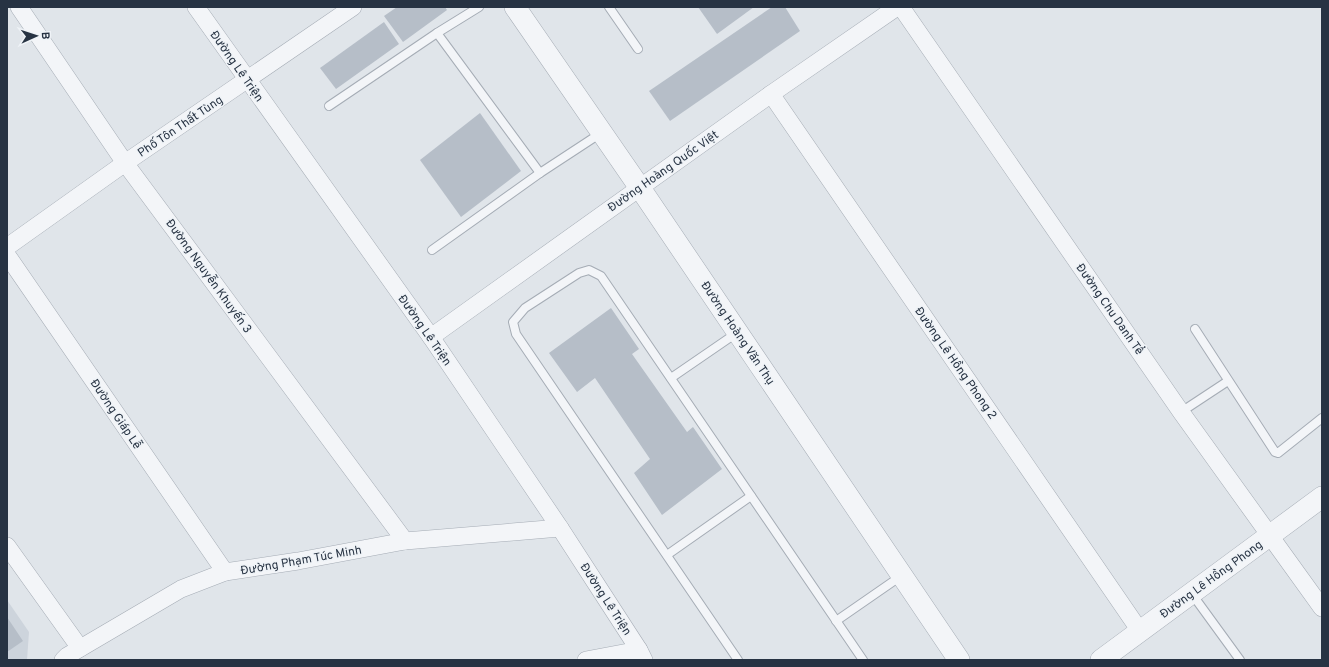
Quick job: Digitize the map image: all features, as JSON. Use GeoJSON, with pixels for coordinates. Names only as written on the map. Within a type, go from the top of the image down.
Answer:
{"type":"FeatureCollection","features":[{"type":"Feature","properties":{"kind":"street","name":"Đường Nguyễn Khuyến 3"},"geometry":{"type":"LineString","coordinates":[[19,7],[126,163],[405,541]]}},
{"type":"Feature","properties":{"kind":"street","name":"Đường Lê Triện"},"geometry":{"type":"LineString","coordinates":[[196,7],[431,338],[560,528],[641,655]]}},
{"type":"Feature","properties":{"kind":"street","name":"Phố Tôn Thất Tùng"},"geometry":{"type":"LineString","coordinates":[[7,247],[353,7]]}},
{"type":"Feature","properties":{"kind":"street","name":"Đường Hoàng Văn Thụ"},"geometry":{"type":"LineString","coordinates":[[515,7],[738,332],[959,660]]}},
{"type":"Feature","properties":{"kind":"street","name":"Đường Hoàng Quốc Việt"},"geometry":{"type":"LineString","coordinates":[[431,338],[771,94],[897,7]]}},
{"type":"Feature","properties":{"kind":"street","name":"Đường Chu Danh Tể"},"geometry":{"type":"LineString","coordinates":[[901,7],[1181,412],[1322,608]]}},
{"type":"Feature","properties":{"kind":"street","name":"Đường Lê Hồng Phong 2"},"geometry":{"type":"LineString","coordinates":[[771,94],[1140,631]]}},
{"type":"Feature","properties":{"kind":"street","name":"Đường Giáp Lễ"},"geometry":{"type":"LineString","coordinates":[[7,255],[225,572]]}},
{"type":"Feature","properties":{"kind":"street","name":"Đường Lê Hồng Phong"},"geometry":{"type":"LineString","coordinates":[[1101,660],[1322,497]]}},
{"type":"Feature","properties":{"kind":"street","name":"Đường Phạm Túc Minh"},"geometry":{"type":"LineString","coordinates":[[63,660],[80,648],[181,589],[225,572],[298,561],[405,541],[560,528]]}},
{"type":"Feature","properties":{"kind":"street"},"geometry":{"type":"LineString","coordinates":[[7,546],[80,648]]}},
{"type":"Feature","properties":{"kind":"street"},"geometry":{"type":"LineString","coordinates":[[586,660],[641,655]]}},
{"type":"Feature","properties":{"kind":"lane"},"geometry":{"type":"LineString","coordinates":[[329,106],[437,32],[479,7]]}},
{"type":"Feature","properties":{"kind":"lane"},"geometry":{"type":"LineString","coordinates":[[609,7],[638,49]]}},
{"type":"Feature","properties":{"kind":"lane"},"geometry":{"type":"LineString","coordinates":[[437,32],[540,173]]}},
{"type":"Feature","properties":{"kind":"lane"},"geometry":{"type":"LineString","coordinates":[[432,250],[540,173],[602,133]]}},
{"type":"Feature","properties":{"kind":"lane"},"geometry":{"type":"LineString","coordinates":[[738,660],[516,334],[513,322],[525,308],[579,273],[589,270],[601,276],[863,660]]}},
{"type":"Feature","properties":{"kind":"lane"},"geometry":{"type":"LineString","coordinates":[[1195,329],[1276,453],[1290,444],[1322,418]]}},
{"type":"Feature","properties":{"kind":"lane"},"geometry":{"type":"LineString","coordinates":[[671,378],[738,332]]}},
{"type":"Feature","properties":{"kind":"lane"},"geometry":{"type":"LineString","coordinates":[[1181,412],[1228,380]]}},
{"type":"Feature","properties":{"kind":"lane"},"geometry":{"type":"LineString","coordinates":[[667,555],[751,496]]}},
{"type":"Feature","properties":{"kind":"lane"},"geometry":{"type":"LineString","coordinates":[[836,620],[902,576]]}},
{"type":"Feature","properties":{"kind":"lane"},"geometry":{"type":"LineString","coordinates":[[1192,593],[1240,660]]}},
{"type":"Feature","properties":{"kind":"shaded area"},"geometry":{"type":"Polygon","coordinates":[[[7,600],[29,632],[27,660],[7,660],[7,600]]]}},
{"type":"Feature","properties":{"kind":"building"},"geometry":{"type":"Polygon","coordinates":[[[397,7],[445,7],[447,10],[403,42],[384,16],[397,7]]]}},
{"type":"Feature","properties":{"kind":"building"},"geometry":{"type":"Polygon","coordinates":[[[698,7],[754,7],[717,34],[698,7]]]}},
{"type":"Feature","properties":{"kind":"building"},"geometry":{"type":"Polygon","coordinates":[[[772,7],[785,7],[800,31],[670,121],[649,91],[772,7]]]}},
{"type":"Feature","properties":{"kind":"building"},"geometry":{"type":"Polygon","coordinates":[[[384,22],[399,44],[336,89],[320,68],[384,22]]]}},
{"type":"Feature","properties":{"kind":"building"},"geometry":{"type":"Polygon","coordinates":[[[480,113],[521,171],[461,217],[420,160],[480,113]]]}},
{"type":"Feature","properties":{"kind":"building"},"geometry":{"type":"Polygon","coordinates":[[[611,308],[639,349],[632,354],[687,432],[693,427],[722,469],[662,515],[634,473],[650,459],[595,378],[577,392],[549,353],[611,308]]]}},
{"type":"Feature","properties":{"kind":"building"},"geometry":{"type":"Polygon","coordinates":[[[7,617],[23,641],[7,652],[7,617]]]}}]}
